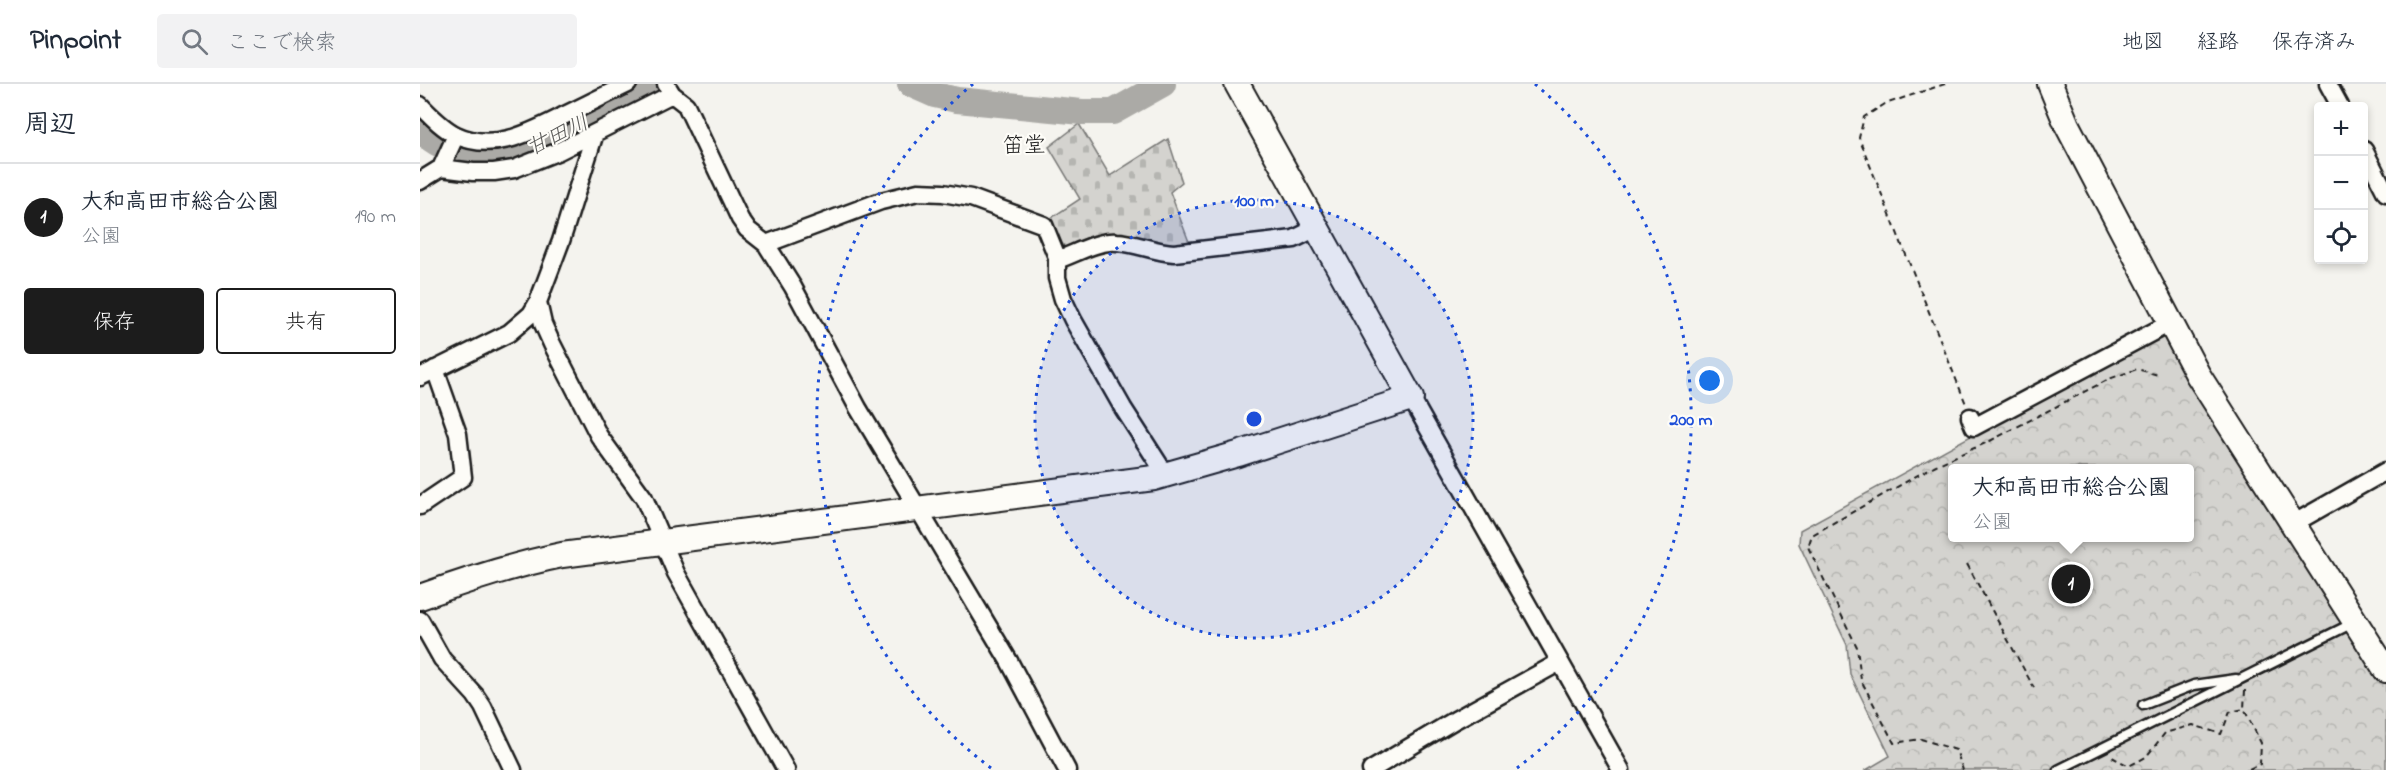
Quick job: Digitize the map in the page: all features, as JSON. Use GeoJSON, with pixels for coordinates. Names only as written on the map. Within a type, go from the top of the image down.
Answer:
{"type":"FeatureCollection","features":[{"type":"Feature","properties":{"kind":"street"},"geometry":{"type":"LineString","coordinates":[[420,105],[455,139],[503,141],[520,136],[628,84]]}},
{"type":"Feature","properties":{"kind":"street"},"geometry":{"type":"LineString","coordinates":[[1237,84],[1621,770]]}},
{"type":"Feature","properties":{"kind":"street"},"geometry":{"type":"LineString","coordinates":[[2050,84],[2067,125],[2204,385],[2291,525],[2386,670]]}},
{"type":"Feature","properties":{"kind":"street"},"geometry":{"type":"LineString","coordinates":[[2328,84],[2338,102]]}},
{"type":"Feature","properties":{"kind":"street"},"geometry":{"type":"LineString","coordinates":[[444,163],[472,172],[514,169],[537,161],[595,133],[669,89],[686,105],[740,219],[751,234],[766,244],[812,319],[858,408],[1003,652],[1067,770]]}},
{"type":"Feature","properties":{"kind":"street"},"geometry":{"type":"LineString","coordinates":[[420,506],[463,477],[458,434],[427,373],[508,333],[523,322],[538,302],[561,241],[595,133]]}},
{"type":"Feature","properties":{"kind":"street"},"geometry":{"type":"LineString","coordinates":[[420,181],[444,163],[455,139]]}},
{"type":"Feature","properties":{"kind":"street"},"geometry":{"type":"LineString","coordinates":[[2367,156],[2386,193]]}},
{"type":"Feature","properties":{"kind":"street"},"geometry":{"type":"LineString","coordinates":[[766,244],[881,201],[918,192],[943,193],[970,198],[1044,225],[1057,261],[1057,278],[1063,299],[1072,320],[1123,408],[1166,475]]}},
{"type":"Feature","properties":{"kind":"street"},"geometry":{"type":"LineString","coordinates":[[1057,261],[1105,243],[1115,242],[1156,252],[1174,253],[1286,240],[1318,227]]}},
{"type":"Feature","properties":{"kind":"street"},"geometry":{"type":"LineString","coordinates":[[538,302],[543,324],[552,344],[599,436],[644,498],[662,542],[690,598],[786,770]]}},
{"type":"Feature","properties":{"kind":"street"},"geometry":{"type":"LineString","coordinates":[[1970,417],[1974,427],[2170,323]]}},
{"type":"Feature","properties":{"kind":"street"},"geometry":{"type":"LineString","coordinates":[[420,597],[479,575],[522,563],[662,542],[1166,475],[1258,448],[1411,398]]}},
{"type":"Feature","properties":{"kind":"street"},"geometry":{"type":"LineString","coordinates":[[2291,525],[2386,471]]}},
{"type":"Feature","properties":{"kind":"street"},"geometry":{"type":"LineString","coordinates":[[420,620],[442,659],[475,694],[483,706],[513,770]]}},
{"type":"Feature","properties":{"kind":"street"},"geometry":{"type":"LineString","coordinates":[[1371,770],[1560,662]]}},
{"type":"Feature","properties":{"kind":"lane"},"geometry":{"type":"LineString","coordinates":[[2058,770],[2356,621]]}},
{"type":"Feature","properties":{"kind":"lane"},"geometry":{"type":"LineString","coordinates":[[2143,705],[2194,685],[2246,677]]}},
{"type":"Feature","properties":{"kind":"path"},"geometry":{"type":"LineString","coordinates":[[1945,84],[1884,104],[1864,117],[1859,138],[1970,417]]}},
{"type":"Feature","properties":{"kind":"path"},"geometry":{"type":"LineString","coordinates":[[1963,770],[1956,750],[1921,739],[1894,743],[1861,680],[1857,647],[1808,548],[1812,535],[1934,466],[1990,441],[2109,378],[2137,369],[2158,375]]}},
{"type":"Feature","properties":{"kind":"path"},"geometry":{"type":"LineString","coordinates":[[1967,564],[2034,688]]}},
{"type":"Feature","properties":{"kind":"path"},"geometry":{"type":"LineString","coordinates":[[2246,677],[2244,709],[2260,743],[2260,764],[2247,770]]}},
{"type":"Feature","properties":{"kind":"path"},"geometry":{"type":"LineString","coordinates":[[2112,757],[2130,768],[2146,757],[2165,733],[2193,725],[2221,734],[2230,712],[2244,709]]}},
{"type":"Feature","properties":{"kind":"green space"},"geometry":{"type":"Polygon","coordinates":[[[1079,124],[1110,176],[1168,139],[1182,182],[1170,192],[1191,247],[1063,252],[1048,220],[1080,199],[1049,147],[1079,124]]]}},
{"type":"Feature","properties":{"kind":"green space"},"geometry":{"type":"Polygon","coordinates":[[[2167,328],[2386,681],[2386,770],[1866,770],[1890,756],[1850,674],[1847,645],[1799,544],[1800,530],[2167,328]]]}},
{"type":"Feature","properties":{"kind":"waterway","name":"甘田川"},"geometry":{"type":"LineString","coordinates":[[420,131],[450,150],[480,156],[510,154],[540,145],[571,131],[658,84]]}},
{"type":"Feature","properties":{"kind":"waterway","name":"甘田川"},"geometry":{"type":"LineString","coordinates":[[910,84],[935,95],[957,100],[1082,112],[1113,112],[1163,84]]}},
{"type":"Feature","properties":{"kind":"place","name":"大和高田市総合公園"},"geometry":{"type":"Point","coordinates":[2071,584]}},
{"type":"Feature","properties":{"kind":"district","name":"笛堂"},"geometry":{"type":"Point","coordinates":[1024,144]}}]}
